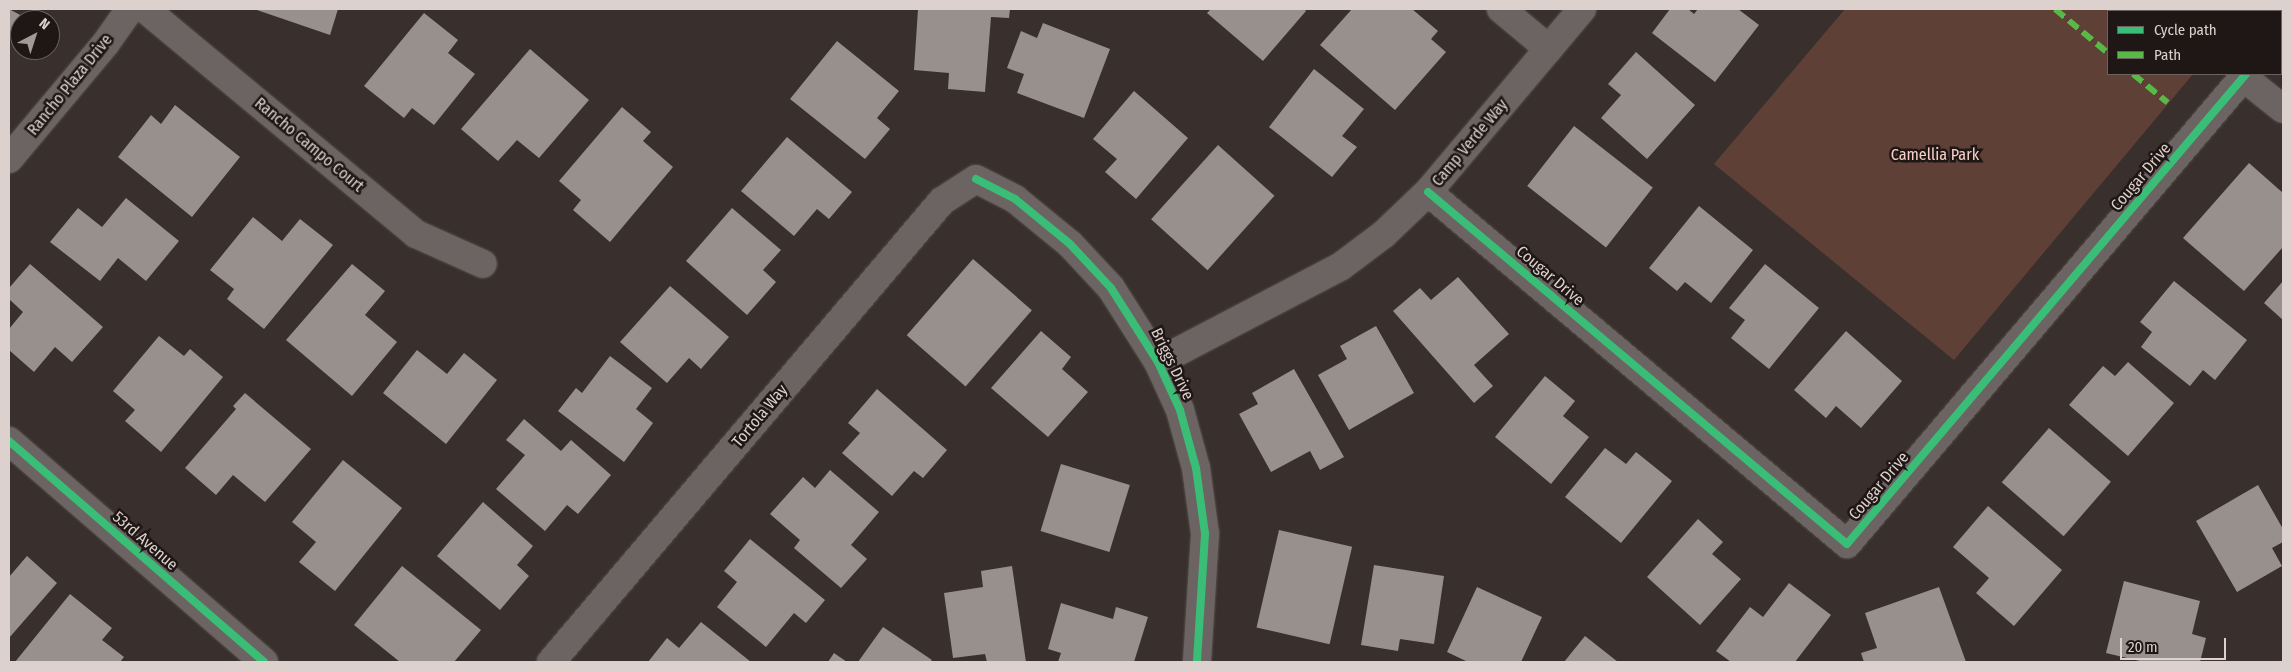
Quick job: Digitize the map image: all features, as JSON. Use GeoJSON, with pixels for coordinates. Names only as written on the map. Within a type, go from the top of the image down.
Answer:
{"type":"FeatureCollection","features":[{"type":"Feature","properties":{"kind":"street","name":"Rancho Plaza Drive"},"geometry":{"type":"LineString","coordinates":[[9,159],[106,43],[130,9]]}},
{"type":"Feature","properties":{"kind":"street","name":"Rancho Campo Court"},"geometry":{"type":"LineString","coordinates":[[144,9],[416,234],[483,264]]}},
{"type":"Feature","properties":{"kind":"street"},"geometry":{"type":"LineString","coordinates":[[1501,9],[1549,49]]}},
{"type":"Feature","properties":{"kind":"street","name":"Camp Verde Way"},"geometry":{"type":"LineString","coordinates":[[1158,362],[1340,267],[1384,234],[1428,192],[1582,9]]}},
{"type":"Feature","properties":{"kind":"street"},"geometry":{"type":"LineString","coordinates":[[2245,75],[2283,109]]}},
{"type":"Feature","properties":{"kind":"street","name":"Cougar Drive"},"geometry":{"type":"LineString","coordinates":[[1428,192],[1847,544],[2245,75]]}},
{"type":"Feature","properties":{"kind":"street","name":"Briggs Drive"},"geometry":{"type":"LineString","coordinates":[[976,179],[1015,199],[1070,244],[1111,288],[1158,362],[1180,410],[1196,468],[1205,534],[1197,662]]}},
{"type":"Feature","properties":{"kind":"street","name":"Tortola Way"},"geometry":{"type":"LineString","coordinates":[[551,662],[942,201],[976,179]]}},
{"type":"Feature","properties":{"kind":"street","name":"53rd Avenue"},"geometry":{"type":"LineString","coordinates":[[9,441],[264,662]]}},
{"type":"Feature","properties":{"kind":"green space","name":"Camellia Park"},"geometry":{"type":"Polygon","coordinates":[[[1845,9],[2248,9],[2107,10],[2107,75],[2192,75],[1954,360],[1714,164],[1845,9]]]}},
{"type":"Feature","properties":{"kind":"building"},"geometry":{"type":"Polygon","coordinates":[[[9,9],[11,10],[9,36],[9,9]]]}},
{"type":"Feature","properties":{"kind":"building"},"geometry":{"type":"Polygon","coordinates":[[[254,9],[338,9],[330,35],[254,9]]]}},
{"type":"Feature","properties":{"kind":"building"},"geometry":{"type":"Polygon","coordinates":[[[918,9],[1010,9],[1009,18],[991,17],[985,92],[948,89],[949,73],[914,70],[918,9]]]}},
{"type":"Feature","properties":{"kind":"building"},"geometry":{"type":"Polygon","coordinates":[[[1211,9],[1304,9],[1306,11],[1263,61],[1207,13],[1211,9]]]}},
{"type":"Feature","properties":{"kind":"building"},"geometry":{"type":"Polygon","coordinates":[[[1352,9],[1412,9],[1438,31],[1431,39],[1446,52],[1395,110],[1320,45],[1352,9]]]}},
{"type":"Feature","properties":{"kind":"building"},"geometry":{"type":"Polygon","coordinates":[[[1670,9],[1688,9],[1694,14],[1698,9],[1738,9],[1759,25],[1715,82],[1652,33],[1670,9]]]}},
{"type":"Feature","properties":{"kind":"building"},"geometry":{"type":"Polygon","coordinates":[[[424,13],[458,40],[448,53],[475,74],[434,125],[412,108],[404,118],[364,86],[424,13]]]}},
{"type":"Feature","properties":{"kind":"building"},"geometry":{"type":"Polygon","coordinates":[[[1043,23],[1110,49],[1084,118],[1017,93],[1024,74],[1007,68],[1021,31],[1037,38],[1043,23]]]}},
{"type":"Feature","properties":{"kind":"building"},"geometry":{"type":"Polygon","coordinates":[[[837,41],[899,91],[877,118],[890,129],[865,159],[790,99],[837,41]]]}},
{"type":"Feature","properties":{"kind":"building"},"geometry":{"type":"Polygon","coordinates":[[[530,49],[589,100],[539,158],[517,140],[498,161],[461,129],[530,49]]]}},
{"type":"Feature","properties":{"kind":"building"},"geometry":{"type":"Polygon","coordinates":[[[1636,52],[1695,105],[1647,159],[1601,118],[1621,95],[1608,84],[1636,52]]]}},
{"type":"Feature","properties":{"kind":"building"},"geometry":{"type":"Polygon","coordinates":[[[1314,69],[1364,109],[1342,136],[1357,147],[1332,177],[1269,127],[1314,69]]]}},
{"type":"Feature","properties":{"kind":"building"},"geometry":{"type":"Polygon","coordinates":[[[1134,91],[1188,138],[1136,199],[1105,172],[1117,159],[1093,139],[1134,91]]]}},
{"type":"Feature","properties":{"kind":"building"},"geometry":{"type":"Polygon","coordinates":[[[175,105],[240,157],[192,217],[118,157],[151,115],[161,124],[175,105]]]}},
{"type":"Feature","properties":{"kind":"building"},"geometry":{"type":"Polygon","coordinates":[[[622,107],[651,132],[643,141],[673,167],[610,242],[573,210],[581,200],[559,181],[622,107]]]}},
{"type":"Feature","properties":{"kind":"building"},"geometry":{"type":"Polygon","coordinates":[[[1574,126],[1653,188],[1606,247],[1527,186],[1574,126]]]}},
{"type":"Feature","properties":{"kind":"building"},"geometry":{"type":"Polygon","coordinates":[[[787,137],[852,192],[829,219],[817,209],[794,236],[741,191],[787,137]]]}},
{"type":"Feature","properties":{"kind":"building"},"geometry":{"type":"Polygon","coordinates":[[[1218,145],[1274,196],[1208,270],[1151,219],[1218,145]]]}},
{"type":"Feature","properties":{"kind":"building"},"geometry":{"type":"Polygon","coordinates":[[[2249,163],[2283,193],[2283,247],[2244,291],[2183,238],[2249,163]]]}},
{"type":"Feature","properties":{"kind":"building"},"geometry":{"type":"Polygon","coordinates":[[[126,198],[179,241],[146,281],[118,258],[100,281],[50,242],[78,208],[102,227],[126,198]]]}},
{"type":"Feature","properties":{"kind":"building"},"geometry":{"type":"Polygon","coordinates":[[[1699,206],[1753,250],[1711,303],[1685,282],[1677,291],[1649,268],[1699,206]]]}},
{"type":"Feature","properties":{"kind":"building"},"geometry":{"type":"Polygon","coordinates":[[[732,208],[781,250],[763,270],[776,282],[747,315],[686,261],[732,208]]]}},
{"type":"Feature","properties":{"kind":"building"},"geometry":{"type":"Polygon","coordinates":[[[253,217],[282,241],[300,219],[333,245],[264,329],[227,299],[234,289],[210,270],[253,217]]]}},
{"type":"Feature","properties":{"kind":"building"},"geometry":{"type":"Polygon","coordinates":[[[973,259],[1032,310],[966,386],[907,335],[973,259]]]}},
{"type":"Feature","properties":{"kind":"building"},"geometry":{"type":"Polygon","coordinates":[[[30,264],[103,327],[72,362],[55,347],[34,372],[9,350],[9,329],[23,312],[9,299],[9,288],[30,264]]]}},
{"type":"Feature","properties":{"kind":"building"},"geometry":{"type":"Polygon","coordinates":[[[352,264],[385,291],[365,315],[397,342],[352,396],[286,340],[352,264]]]}},
{"type":"Feature","properties":{"kind":"building"},"geometry":{"type":"Polygon","coordinates":[[[1765,264],[1819,308],[1769,369],[1731,338],[1745,320],[1729,308],[1765,264]]]}},
{"type":"Feature","properties":{"kind":"building"},"geometry":{"type":"Polygon","coordinates":[[[1458,277],[1509,334],[1474,365],[1493,386],[1474,403],[1393,311],[1420,288],[1431,300],[1458,277]]]}},
{"type":"Feature","properties":{"kind":"building"},"geometry":{"type":"Polygon","coordinates":[[[2174,281],[2247,340],[2215,380],[2203,370],[2190,386],[2141,347],[2152,332],[2140,322],[2174,281]]]}},
{"type":"Feature","properties":{"kind":"building"},"geometry":{"type":"Polygon","coordinates":[[[2283,281],[2283,320],[2264,303],[2283,281]]]}},
{"type":"Feature","properties":{"kind":"building"},"geometry":{"type":"Polygon","coordinates":[[[670,286],[729,337],[701,369],[689,358],[667,383],[620,342],[670,286]]]}},
{"type":"Feature","properties":{"kind":"building"},"geometry":{"type":"Polygon","coordinates":[[[1376,326],[1414,393],[1349,430],[1318,375],[1347,359],[1340,346],[1376,326]]]}},
{"type":"Feature","properties":{"kind":"building"},"geometry":{"type":"Polygon","coordinates":[[[1041,331],[1071,357],[1062,369],[1088,392],[1048,437],[991,388],[1041,331]]]}},
{"type":"Feature","properties":{"kind":"building"},"geometry":{"type":"Polygon","coordinates":[[[1846,331],[1902,381],[1861,428],[1836,406],[1826,418],[1794,390],[1846,331]]]}},
{"type":"Feature","properties":{"kind":"building"},"geometry":{"type":"Polygon","coordinates":[[[159,336],[184,356],[190,349],[223,377],[161,452],[125,421],[135,410],[113,391],[159,336]]]}},
{"type":"Feature","properties":{"kind":"building"},"geometry":{"type":"Polygon","coordinates":[[[417,350],[447,374],[464,353],[497,380],[446,444],[383,393],[417,350]]]}},
{"type":"Feature","properties":{"kind":"building"},"geometry":{"type":"Polygon","coordinates":[[[610,356],[652,388],[636,409],[653,423],[624,462],[558,411],[576,388],[582,393],[610,356]]]}},
{"type":"Feature","properties":{"kind":"building"},"geometry":{"type":"Polygon","coordinates":[[[2128,362],[2174,403],[2128,456],[2069,405],[2103,366],[2115,376],[2128,362]]]}},
{"type":"Feature","properties":{"kind":"building"},"geometry":{"type":"Polygon","coordinates":[[[1294,369],[1344,457],[1320,470],[1310,451],[1271,472],[1239,414],[1258,404],[1252,393],[1294,369]]]}},
{"type":"Feature","properties":{"kind":"building"},"geometry":{"type":"Polygon","coordinates":[[[1545,376],[1575,401],[1563,416],[1589,437],[1551,484],[1495,437],[1545,376]]]}},
{"type":"Feature","properties":{"kind":"building"},"geometry":{"type":"Polygon","coordinates":[[[877,389],[947,450],[923,478],[914,471],[892,496],[842,453],[860,433],[848,423],[877,389]]]}},
{"type":"Feature","properties":{"kind":"building"},"geometry":{"type":"Polygon","coordinates":[[[245,393],[311,449],[265,502],[233,475],[216,495],[185,468],[236,409],[233,406],[245,393]]]}},
{"type":"Feature","properties":{"kind":"building"},"geometry":{"type":"Polygon","coordinates":[[[524,419],[561,451],[571,440],[611,475],[578,514],[567,505],[545,531],[496,489],[525,455],[506,440],[524,419]]]}},
{"type":"Feature","properties":{"kind":"building"},"geometry":{"type":"Polygon","coordinates":[[[2049,428],[2111,482],[2064,536],[2002,482],[2049,428]]]}},
{"type":"Feature","properties":{"kind":"building"},"geometry":{"type":"Polygon","coordinates":[[[1605,448],[1626,464],[1636,452],[1672,481],[1621,543],[1565,497],[1605,448]]]}},
{"type":"Feature","properties":{"kind":"building"},"geometry":{"type":"Polygon","coordinates":[[[343,460],[402,508],[335,591],[299,562],[316,542],[292,522],[343,460]]]}},
{"type":"Feature","properties":{"kind":"building"},"geometry":{"type":"Polygon","coordinates":[[[1061,464],[1130,485],[1109,552],[1041,531],[1061,464]]]}},
{"type":"Feature","properties":{"kind":"building"},"geometry":{"type":"Polygon","coordinates":[[[830,470],[879,512],[851,545],[867,559],[841,588],[794,548],[800,540],[770,514],[803,477],[815,488],[830,470]]]}},
{"type":"Feature","properties":{"kind":"building"},"geometry":{"type":"Polygon","coordinates":[[[2258,485],[2283,529],[2283,542],[2272,548],[2282,566],[2237,592],[2196,521],[2258,485]]]}},
{"type":"Feature","properties":{"kind":"building"},"geometry":{"type":"Polygon","coordinates":[[[483,502],[533,546],[517,565],[529,576],[500,610],[437,556],[483,502]]]}},
{"type":"Feature","properties":{"kind":"building"},"geometry":{"type":"Polygon","coordinates":[[[1988,506],[2062,570],[2014,626],[1976,593],[1989,578],[1953,547],[1988,506]]]}},
{"type":"Feature","properties":{"kind":"building"},"geometry":{"type":"Polygon","coordinates":[[[1698,519],[1723,542],[1712,554],[1741,579],[1700,625],[1647,577],[1698,519]]]}},
{"type":"Feature","properties":{"kind":"building"},"geometry":{"type":"Polygon","coordinates":[[[1279,530],[1352,547],[1330,644],[1257,627],[1279,530]]]}},
{"type":"Feature","properties":{"kind":"building"},"geometry":{"type":"Polygon","coordinates":[[[750,539],[825,600],[806,623],[794,613],[766,647],[717,607],[737,582],[724,571],[750,539]]]}},
{"type":"Feature","properties":{"kind":"building"},"geometry":{"type":"Polygon","coordinates":[[[27,556],[57,583],[9,638],[9,577],[27,556]]]}},
{"type":"Feature","properties":{"kind":"building"},"geometry":{"type":"Polygon","coordinates":[[[1374,565],[1444,576],[1434,644],[1400,639],[1398,651],[1361,645],[1374,565]]]}},
{"type":"Feature","properties":{"kind":"building"},"geometry":{"type":"Polygon","coordinates":[[[402,566],[481,630],[454,662],[400,662],[354,625],[402,566]]]}},
{"type":"Feature","properties":{"kind":"building"},"geometry":{"type":"Polygon","coordinates":[[[1012,566],[1026,662],[987,662],[985,654],[953,658],[944,593],[983,587],[981,571],[1012,566]]]}},
{"type":"Feature","properties":{"kind":"building"},"geometry":{"type":"Polygon","coordinates":[[[2124,581],[2200,601],[2192,634],[2206,638],[2200,662],[2144,662],[2106,653],[2124,581]]]}},
{"type":"Feature","properties":{"kind":"building"},"geometry":{"type":"Polygon","coordinates":[[[1789,583],[1831,615],[1795,662],[1731,662],[1716,651],[1750,607],[1763,617],[1789,583]]]}},
{"type":"Feature","properties":{"kind":"building"},"geometry":{"type":"Polygon","coordinates":[[[1477,587],[1542,617],[1521,662],[1468,662],[1447,652],[1477,587]]]}},
{"type":"Feature","properties":{"kind":"building"},"geometry":{"type":"Polygon","coordinates":[[[1939,587],[1966,662],[1864,662],[1861,653],[1877,648],[1865,613],[1939,587]]]}},
{"type":"Feature","properties":{"kind":"building"},"geometry":{"type":"Polygon","coordinates":[[[70,594],[112,628],[102,640],[124,657],[120,662],[15,662],[70,594]]]}},
{"type":"Feature","properties":{"kind":"building"},"geometry":{"type":"Polygon","coordinates":[[[1061,603],[1113,619],[1116,607],[1148,617],[1134,662],[1058,662],[1061,653],[1048,649],[1061,603]]]}},
{"type":"Feature","properties":{"kind":"building"},"geometry":{"type":"Polygon","coordinates":[[[701,622],[751,662],[648,662],[667,638],[679,648],[701,622]]]}},
{"type":"Feature","properties":{"kind":"building"},"geometry":{"type":"Polygon","coordinates":[[[883,627],[932,660],[930,662],[858,662],[883,627]]]}},
{"type":"Feature","properties":{"kind":"building"},"geometry":{"type":"Polygon","coordinates":[[[1585,636],[1618,662],[1564,662],[1585,636]]]}},
{"type":"Feature","properties":{"kind":"building"},"geometry":{"type":"Polygon","coordinates":[[[834,653],[847,662],[828,662],[834,653]]]}},
{"type":"Feature","properties":{"kind":"marked path"},"geometry":{"type":"LineString","coordinates":[[2055,9],[2107,52]]}},
{"type":"Feature","properties":{"kind":"marked path"},"geometry":{"type":"LineString","coordinates":[[2134,75],[2168,103]]}},
{"type":"Feature","properties":{"kind":"cycle path"},"geometry":{"type":"LineString","coordinates":[[1428,192],[1847,544],[2245,75]]}},
{"type":"Feature","properties":{"kind":"cycle path"},"geometry":{"type":"LineString","coordinates":[[976,179],[1015,199],[1070,244],[1111,288],[1158,362],[1180,410],[1196,468],[1205,534],[1197,662]]}},
{"type":"Feature","properties":{"kind":"cycle path"},"geometry":{"type":"LineString","coordinates":[[9,441],[264,662]]}}]}
